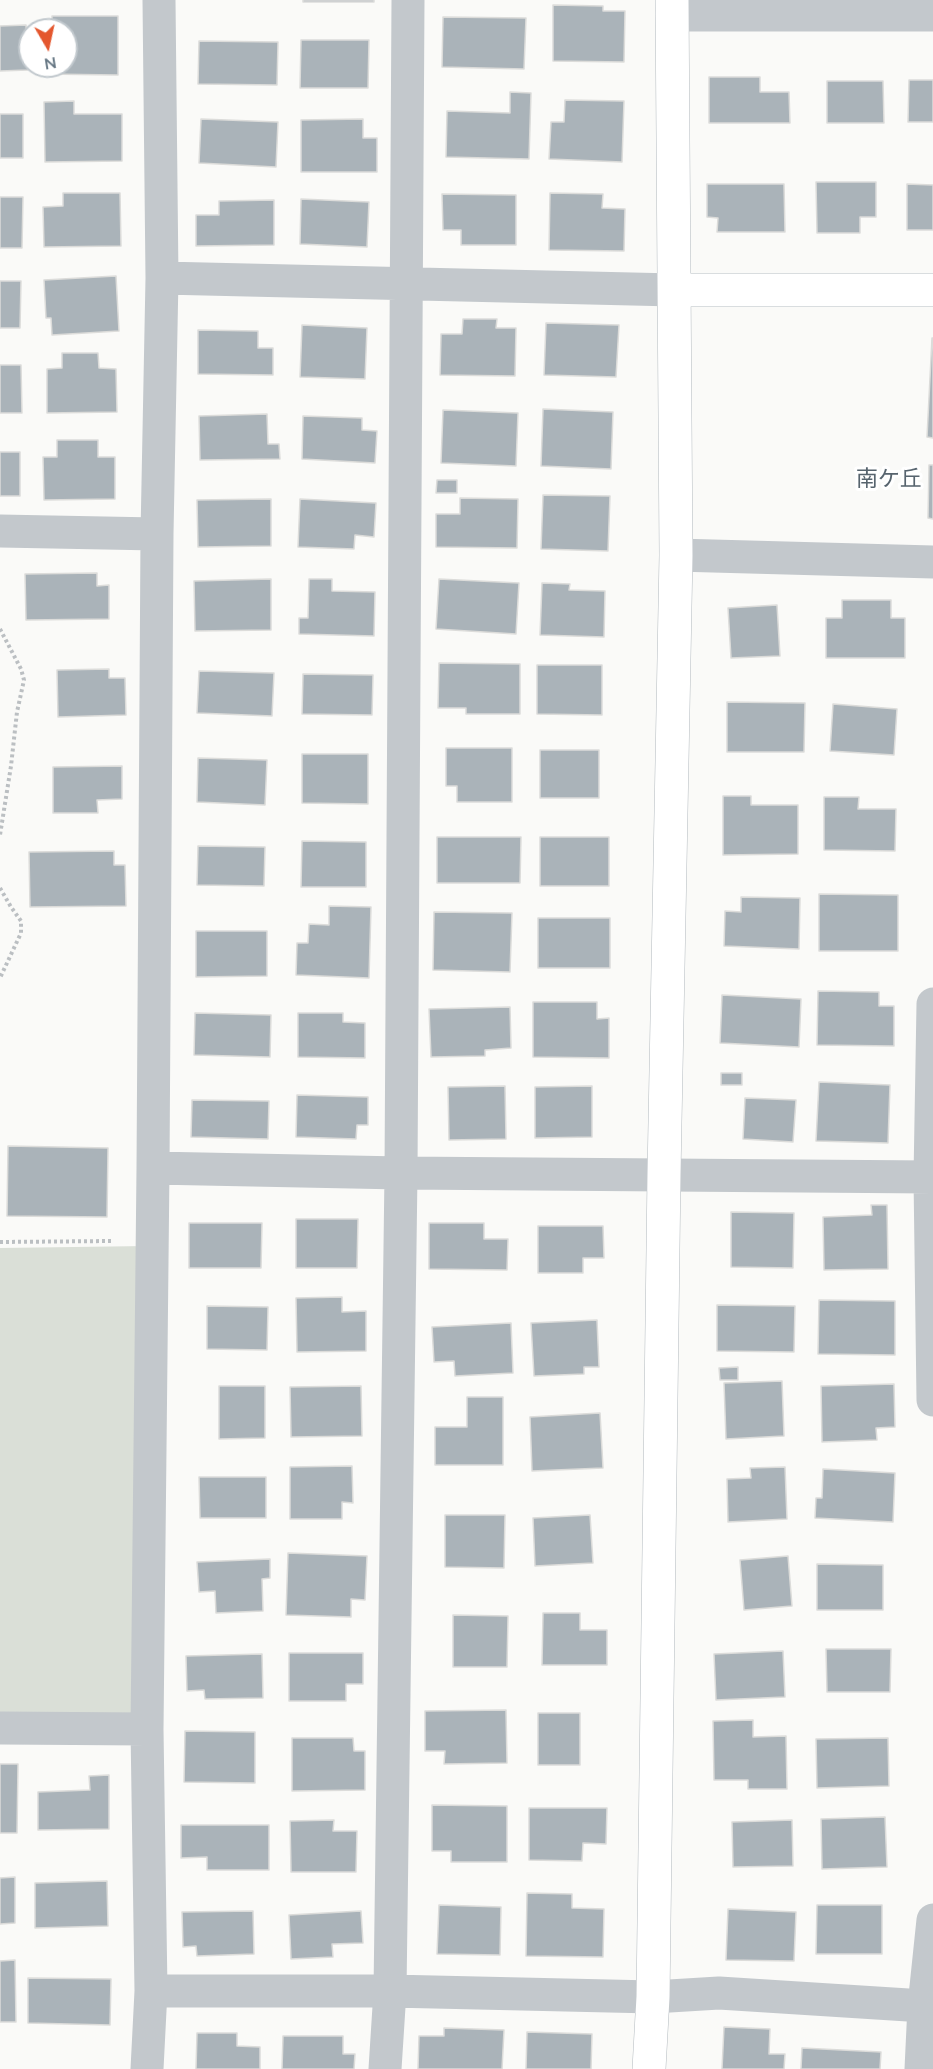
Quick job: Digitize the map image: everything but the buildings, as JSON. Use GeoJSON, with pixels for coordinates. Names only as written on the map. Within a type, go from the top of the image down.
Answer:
{"type":"FeatureCollection","features":[{"type":"Feature","properties":{"kind":"street"},"geometry":{"type":"LineString","coordinates":[[147,2069],[151,1991],[147,1729],[153,1240],[157,534],[162,278],[159,0]]}},
{"type":"Feature","properties":{"kind":"street"},"geometry":{"type":"LineString","coordinates":[[385,2069],[390,1991],[401,1173],[408,0]]}},
{"type":"Feature","properties":{"kind":"street"},"geometry":{"type":"LineString","coordinates":[[649,2069],[653,1997],[664,1174],[676,555],[672,7],[925,10]]}},
{"type":"Feature","properties":{"kind":"street"},"geometry":{"type":"LineString","coordinates":[[162,278],[675,290],[933,290]]}},
{"type":"Feature","properties":{"kind":"street"},"geometry":{"type":"LineString","coordinates":[[0,531],[157,534]]}},
{"type":"Feature","properties":{"kind":"street"},"geometry":{"type":"LineString","coordinates":[[676,555],[933,562]]}},
{"type":"Feature","properties":{"kind":"street"},"geometry":{"type":"LineString","coordinates":[[933,1004],[933,1400]]}},
{"type":"Feature","properties":{"kind":"street"},"geometry":{"type":"LineString","coordinates":[[153,1168],[401,1173],[932,1177]]}},
{"type":"Feature","properties":{"kind":"street"},"geometry":{"type":"LineString","coordinates":[[0,1728],[147,1729]]}},
{"type":"Feature","properties":{"kind":"street"},"geometry":{"type":"LineString","coordinates":[[921,2069],[924,2006],[933,1920]]}},
{"type":"Feature","properties":{"kind":"street"},"geometry":{"type":"LineString","coordinates":[[151,1991],[390,1991],[653,1997],[719,1993],[924,2006]]}},
{"type":"Feature","properties":{"kind":"path"},"geometry":{"type":"LineString","coordinates":[[0,629],[21,669],[24,680],[17,712],[0,835]]}},
{"type":"Feature","properties":{"kind":"path"},"geometry":{"type":"LineString","coordinates":[[0,888],[21,921],[21,933],[0,978]]}},
{"type":"Feature","properties":{"kind":"path"},"geometry":{"type":"LineString","coordinates":[[0,1242],[153,1240]]}},
{"type":"Feature","properties":{"kind":"shaded area"},"geometry":{"type":"Polygon","coordinates":[[[147,1246],[141,1723],[0,1721],[0,1248],[147,1246]]]}},
{"type":"Feature","properties":{"kind":"district","name":"南ケ丘"},"geometry":{"type":"Point","coordinates":[889,479]}}]}
